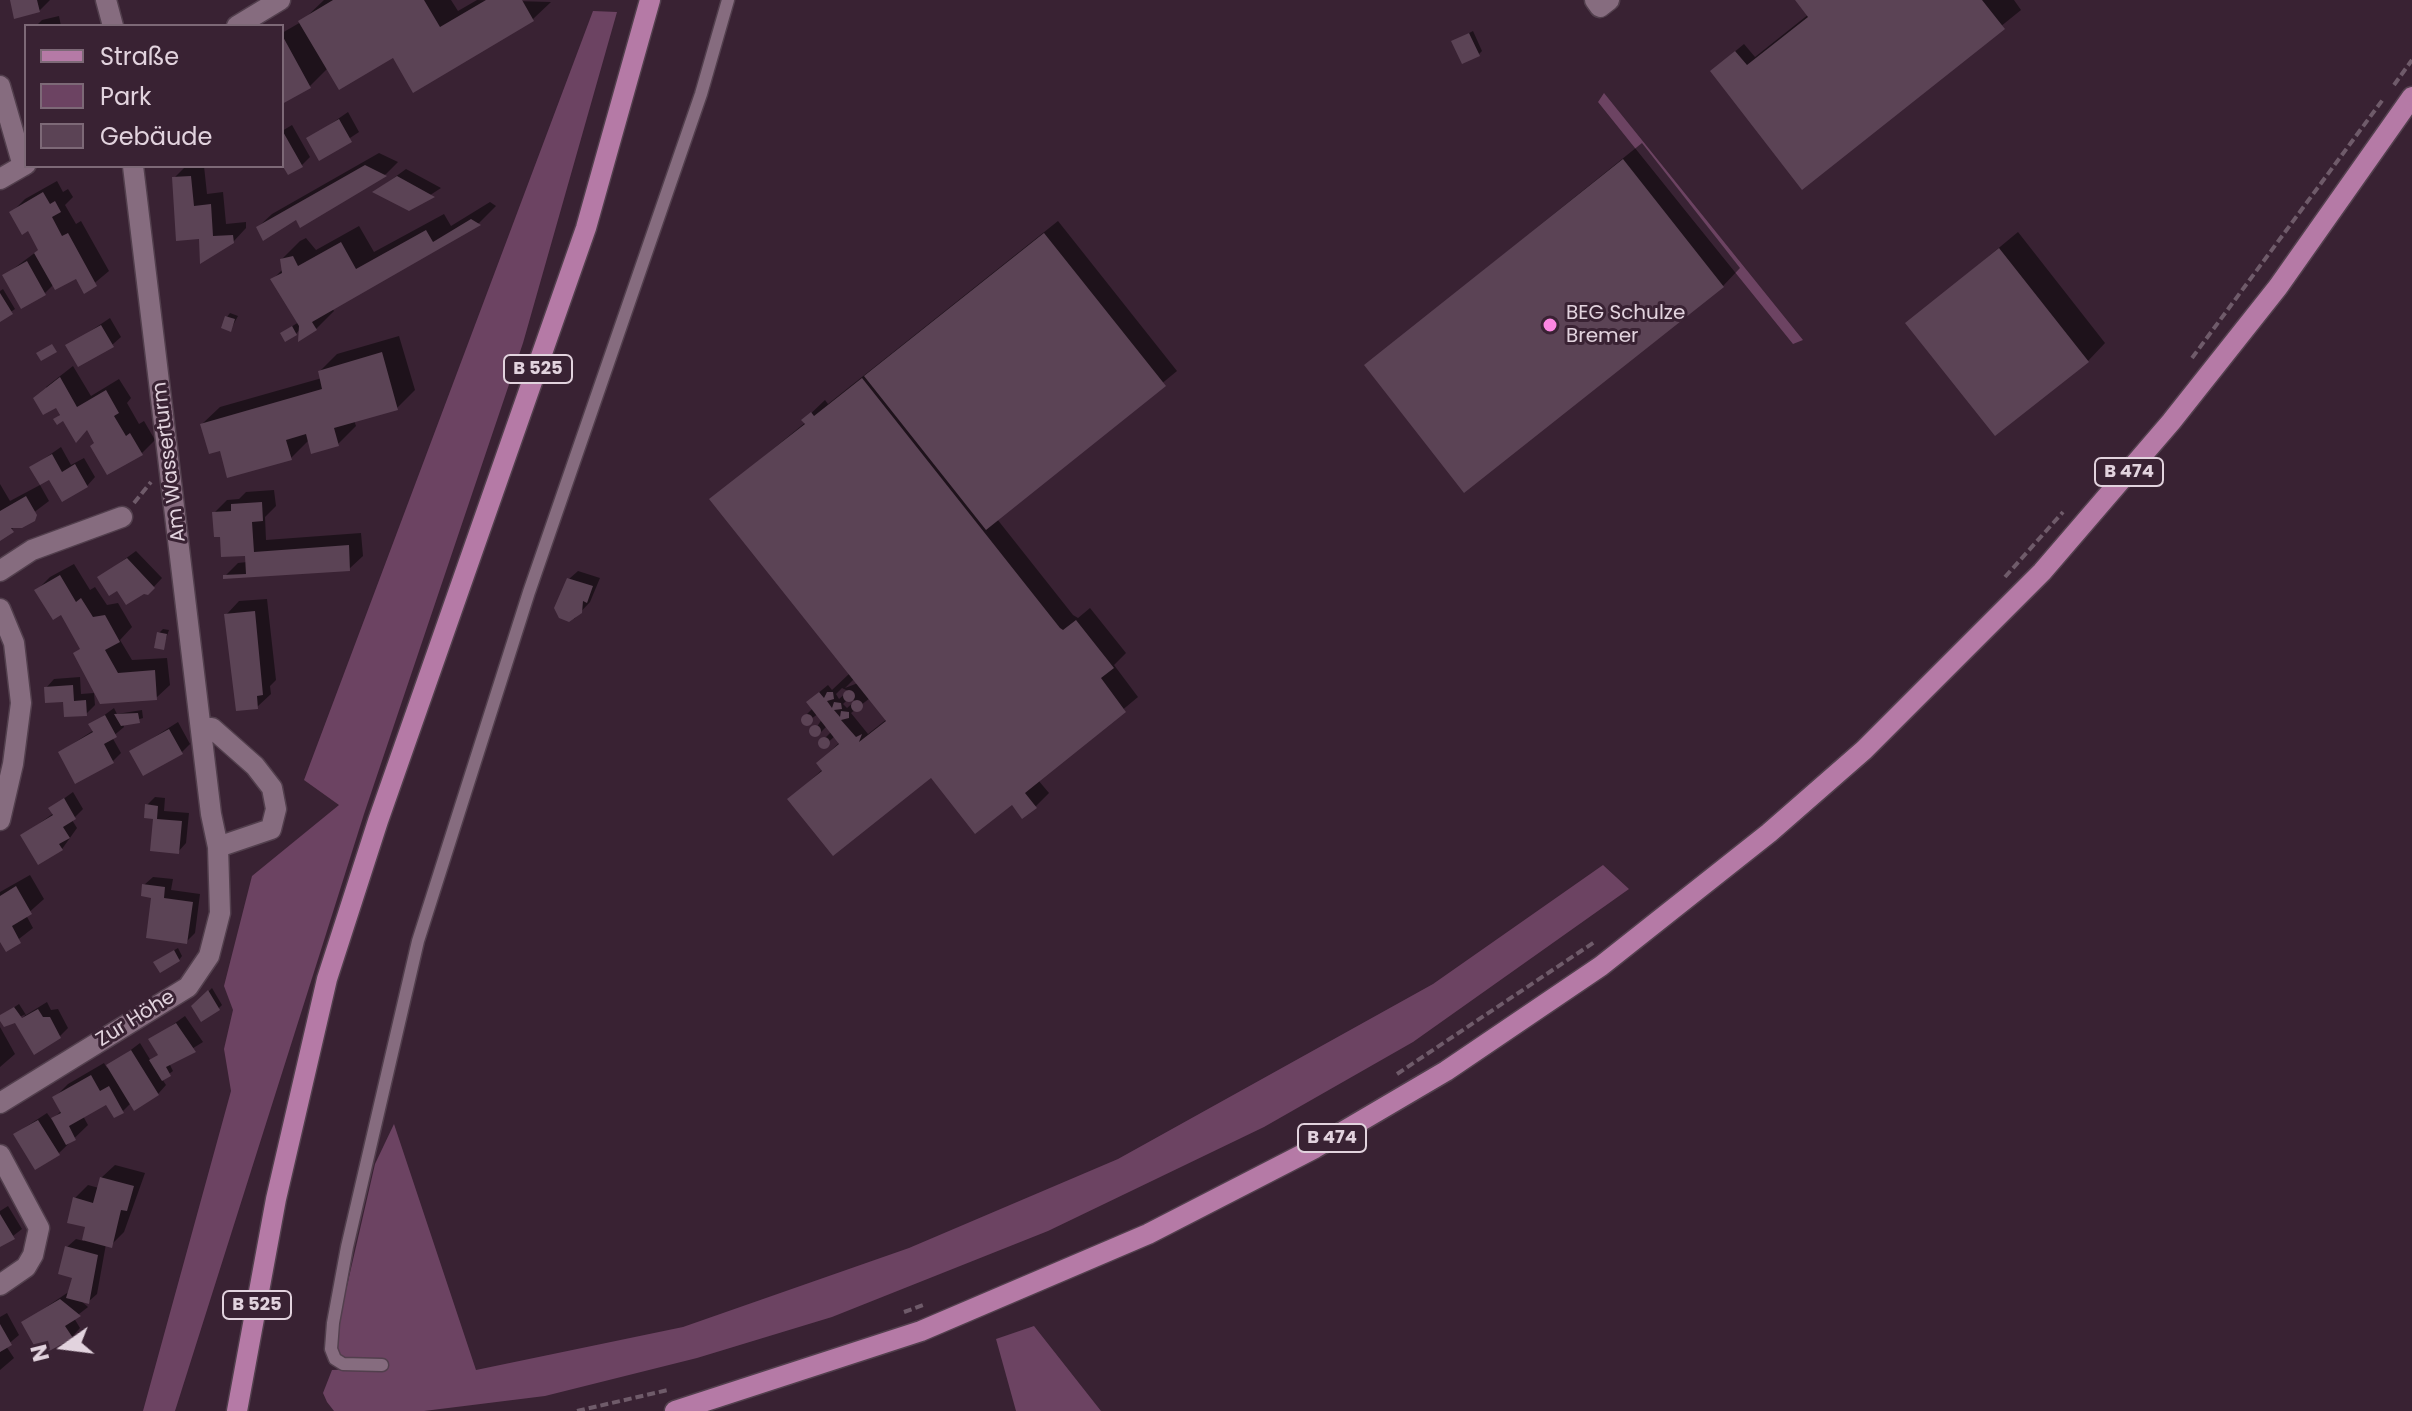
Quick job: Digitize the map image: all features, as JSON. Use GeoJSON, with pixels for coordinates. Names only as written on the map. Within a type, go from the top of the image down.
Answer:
{"type":"FeatureCollection","features":[{"type":"Feature","properties":{"kind":"main road","name":"B 525"},"geometry":{"type":"LineString","coordinates":[[237,1411],[276,1199],[327,979],[378,821],[586,228],[650,0]]}},
{"type":"Feature","properties":{"kind":"main road","name":"B 474"},"geometry":{"type":"LineString","coordinates":[[675,1411],[921,1331],[1148,1234],[1342,1133],[1458,1063],[1601,966],[1757,844],[1864,750],[2042,572],[2171,422],[2278,287],[2412,97]]}},
{"type":"Feature","properties":{"kind":"street"},"geometry":{"type":"LineString","coordinates":[[106,0],[112,24]]}},
{"type":"Feature","properties":{"kind":"street"},"geometry":{"type":"LineString","coordinates":[[240,24],[280,0]]}},
{"type":"Feature","properties":{"kind":"street"},"geometry":{"type":"LineString","coordinates":[[1595,0],[1600,7],[1609,0]]}},
{"type":"Feature","properties":{"kind":"street"},"geometry":{"type":"LineString","coordinates":[[0,86],[24,165],[0,179]]}},
{"type":"Feature","properties":{"kind":"street","name":"Am Wasserturm"},"geometry":{"type":"LineString","coordinates":[[133,168],[204,758]]}},
{"type":"Feature","properties":{"kind":"street"},"geometry":{"type":"LineString","coordinates":[[0,571],[32,550],[122,517]]}},
{"type":"Feature","properties":{"kind":"street"},"geometry":{"type":"LineString","coordinates":[[0,609],[14,643],[21,703],[13,764],[0,820]]}},
{"type":"Feature","properties":{"kind":"street"},"geometry":{"type":"LineString","coordinates":[[201,728],[212,728],[255,766],[272,788],[276,809],[271,829],[255,838],[218,847]]}},
{"type":"Feature","properties":{"kind":"street","name":"Zur Höhe"},"geometry":{"type":"LineString","coordinates":[[0,1103],[188,987],[209,956],[220,913],[218,847],[204,758]]}},
{"type":"Feature","properties":{"kind":"street"},"geometry":{"type":"LineString","coordinates":[[0,1155],[39,1228],[33,1255],[26,1267],[0,1285]]}},
{"type":"Feature","properties":{"kind":"lane"},"geometry":{"type":"LineString","coordinates":[[382,1365],[343,1364],[335,1359],[331,1349],[333,1323],[350,1231],[418,941],[534,577],[701,94],[728,0]]}},
{"type":"Feature","properties":{"kind":"path"},"geometry":{"type":"LineString","coordinates":[[2190,361],[2412,60]]}},
{"type":"Feature","properties":{"kind":"path"},"geometry":{"type":"LineString","coordinates":[[122,517],[170,458]]}},
{"type":"Feature","properties":{"kind":"path"},"geometry":{"type":"LineString","coordinates":[[1997,586],[2068,507]]}},
{"type":"Feature","properties":{"kind":"path"},"geometry":{"type":"LineString","coordinates":[[1392,1077],[1597,940]]}},
{"type":"Feature","properties":{"kind":"path"},"geometry":{"type":"LineString","coordinates":[[903,1313],[931,1302]]}},
{"type":"Feature","properties":{"kind":"path"},"geometry":{"type":"LineString","coordinates":[[577,1411],[676,1388]]}},
{"type":"Feature","properties":{"kind":"green space"},"geometry":{"type":"Polygon","coordinates":[[[593,11],[617,12],[523,343],[364,814],[175,1411],[143,1411],[231,1091],[224,1049],[233,1010],[224,986],[252,876],[339,805],[304,780],[593,11]]]}},
{"type":"Feature","properties":{"kind":"green space"},"geometry":{"type":"Polygon","coordinates":[[[1604,93],[1803,340],[1793,344],[1692,219],[1598,102],[1604,93]]]}},
{"type":"Feature","properties":{"kind":"green space"},"geometry":{"type":"Polygon","coordinates":[[[1603,865],[1629,889],[1413,1042],[1264,1127],[1048,1231],[832,1317],[697,1358],[545,1396],[424,1411],[334,1411],[323,1393],[332,1370],[384,1368],[343,1358],[336,1349],[338,1325],[375,1164],[394,1124],[476,1370],[683,1327],[909,1248],[1118,1159],[1433,984],[1603,865]]]}},
{"type":"Feature","properties":{"kind":"green space"},"geometry":{"type":"Polygon","coordinates":[[[1034,1326],[1101,1411],[1016,1411],[996,1339],[1034,1326]]]}},
{"type":"Feature","properties":{"kind":"building"},"geometry":{"type":"Polygon","coordinates":[[[10,0],[37,0],[40,12],[14,19],[10,0]]]}},
{"type":"Feature","properties":{"kind":"building"},"geometry":{"type":"Polygon","coordinates":[[[333,0],[424,0],[440,27],[486,0],[522,0],[534,21],[413,93],[393,58],[339,90],[298,21],[333,0]]]}},
{"type":"Feature","properties":{"kind":"building"},"geometry":{"type":"Polygon","coordinates":[[[1795,0],[1982,0],[2005,29],[1802,190],[1710,71],[1735,51],[1747,65],[1808,17],[1795,0]]]}},
{"type":"Feature","properties":{"kind":"building"},"geometry":{"type":"Polygon","coordinates":[[[1469,33],[1480,56],[1462,64],[1451,41],[1469,33]]]}},
{"type":"Feature","properties":{"kind":"building"},"geometry":{"type":"Polygon","coordinates":[[[284,39],[311,88],[284,103],[284,39]]]}},
{"type":"Feature","properties":{"kind":"building"},"geometry":{"type":"Polygon","coordinates":[[[339,119],[352,142],[319,161],[306,138],[339,119]]]}},
{"type":"Feature","properties":{"kind":"building"},"geometry":{"type":"Polygon","coordinates":[[[284,134],[303,167],[288,175],[284,168],[284,134]]]}},
{"type":"Feature","properties":{"kind":"building"},"geometry":{"type":"Polygon","coordinates":[[[1623,159],[1724,287],[1464,493],[1364,365],[1623,159]]]}},
{"type":"Feature","properties":{"kind":"building"},"geometry":{"type":"Polygon","coordinates":[[[365,165],[387,176],[300,228],[296,220],[263,241],[256,227],[365,165]]]}},
{"type":"Feature","properties":{"kind":"building"},"geometry":{"type":"Polygon","coordinates":[[[191,176],[194,206],[211,204],[213,236],[233,235],[234,243],[200,264],[199,239],[176,241],[172,177],[191,176]]]}},
{"type":"Feature","properties":{"kind":"building"},"geometry":{"type":"Polygon","coordinates":[[[397,176],[435,197],[409,211],[372,192],[397,176]]]}},
{"type":"Feature","properties":{"kind":"building"},"geometry":{"type":"Polygon","coordinates":[[[43,192],[50,204],[55,201],[61,212],[52,217],[62,236],[68,233],[97,286],[84,294],[76,279],[55,290],[34,253],[38,250],[28,231],[22,235],[9,212],[43,192]]]}},
{"type":"Feature","properties":{"kind":"building"},"geometry":{"type":"Polygon","coordinates":[[[471,219],[481,225],[312,322],[317,330],[298,342],[299,326],[270,279],[282,273],[280,259],[293,256],[298,266],[341,242],[356,269],[426,230],[433,242],[471,219]]]}},
{"type":"Feature","properties":{"kind":"building"},"geometry":{"type":"Polygon","coordinates":[[[1044,233],[1166,386],[986,530],[864,376],[1044,233]]]}},
{"type":"Feature","properties":{"kind":"building"},"geometry":{"type":"Polygon","coordinates":[[[1999,248],[2089,362],[1995,436],[1905,323],[1999,248]]]}},
{"type":"Feature","properties":{"kind":"building"},"geometry":{"type":"Polygon","coordinates":[[[27,261],[46,295],[21,309],[2,275],[27,261]]]}},
{"type":"Feature","properties":{"kind":"building"},"geometry":{"type":"Polygon","coordinates":[[[0,293],[13,314],[0,322],[0,293]]]}},
{"type":"Feature","properties":{"kind":"building"},"geometry":{"type":"Polygon","coordinates":[[[225,316],[235,319],[231,332],[221,328],[225,316]]]}},
{"type":"Feature","properties":{"kind":"building"},"geometry":{"type":"Polygon","coordinates":[[[101,325],[114,347],[78,367],[65,345],[101,325]]]}},
{"type":"Feature","properties":{"kind":"building"},"geometry":{"type":"Polygon","coordinates":[[[292,326],[297,335],[285,342],[280,333],[292,326]]]}},
{"type":"Feature","properties":{"kind":"building"},"geometry":{"type":"Polygon","coordinates":[[[52,344],[57,352],[41,361],[36,353],[52,344]]]}},
{"type":"Feature","properties":{"kind":"building"},"geometry":{"type":"Polygon","coordinates":[[[382,352],[398,410],[334,428],[339,446],[311,454],[306,434],[286,440],[292,460],[227,478],[220,451],[209,454],[200,424],[322,389],[318,371],[382,352]]]}},
{"type":"Feature","properties":{"kind":"building"},"geometry":{"type":"Polygon","coordinates":[[[60,377],[77,407],[106,390],[119,413],[114,416],[126,436],[130,433],[143,455],[107,475],[90,446],[94,443],[87,430],[76,443],[63,421],[57,425],[53,419],[60,415],[56,408],[43,415],[33,398],[60,377]]]}},
{"type":"Feature","properties":{"kind":"building"},"geometry":{"type":"Polygon","coordinates":[[[862,378],[1060,628],[1063,630],[1076,620],[1114,668],[1101,678],[1126,712],[1025,793],[1037,808],[1022,819],[1012,805],[975,834],[931,778],[833,856],[787,799],[822,771],[816,763],[839,744],[806,702],[819,692],[824,698],[827,692],[833,692],[834,699],[827,701],[832,708],[834,702],[841,703],[842,709],[834,710],[840,717],[841,711],[849,712],[849,718],[841,720],[856,737],[862,734],[859,742],[886,721],[709,499],[805,424],[801,420],[811,412],[814,416],[862,378]]]}},
{"type":"Feature","properties":{"kind":"building"},"geometry":{"type":"Polygon","coordinates":[[[52,454],[62,472],[75,464],[88,487],[62,502],[49,480],[40,485],[29,467],[52,454]]]}},
{"type":"Feature","properties":{"kind":"building"},"geometry":{"type":"Polygon","coordinates":[[[26,496],[37,515],[35,521],[22,528],[11,528],[14,532],[0,541],[0,511],[26,496]]]}},
{"type":"Feature","properties":{"kind":"building"},"geometry":{"type":"Polygon","coordinates":[[[262,502],[263,521],[252,522],[254,552],[349,545],[350,571],[223,579],[223,575],[246,574],[245,556],[221,557],[220,537],[214,537],[212,512],[231,511],[231,504],[262,502]]]}},
{"type":"Feature","properties":{"kind":"building"},"geometry":{"type":"Polygon","coordinates":[[[127,558],[155,588],[148,595],[144,594],[126,605],[117,591],[109,596],[97,577],[127,558]]]}},
{"type":"Feature","properties":{"kind":"building"},"geometry":{"type":"Polygon","coordinates":[[[60,575],[76,602],[81,598],[93,617],[105,615],[120,642],[105,650],[118,673],[155,670],[157,700],[100,704],[73,653],[80,649],[61,615],[53,620],[34,590],[60,575]]]}},
{"type":"Feature","properties":{"kind":"building"},"geometry":{"type":"Polygon","coordinates":[[[567,578],[593,586],[587,603],[583,601],[582,613],[569,622],[559,618],[554,608],[567,578]]]}},
{"type":"Feature","properties":{"kind":"building"},"geometry":{"type":"Polygon","coordinates":[[[255,611],[263,695],[257,696],[258,709],[236,711],[224,614],[255,611]]]}},
{"type":"Feature","properties":{"kind":"building"},"geometry":{"type":"Polygon","coordinates":[[[157,632],[167,634],[164,650],[154,648],[157,632]]]}},
{"type":"Feature","properties":{"kind":"building"},"geometry":{"type":"Polygon","coordinates":[[[73,685],[74,701],[86,700],[87,716],[64,717],[63,702],[45,703],[44,687],[73,685]]]}},
{"type":"Feature","properties":{"kind":"building"},"geometry":{"type":"Polygon","coordinates":[[[849,690],[855,696],[849,702],[843,696],[849,690]]]}},
{"type":"Feature","properties":{"kind":"building"},"geometry":{"type":"Polygon","coordinates":[[[857,700],[863,706],[857,712],[851,706],[857,700]]]}},
{"type":"Feature","properties":{"kind":"building"},"geometry":{"type":"Polygon","coordinates":[[[138,713],[140,723],[121,726],[114,714],[138,713]]]}},
{"type":"Feature","properties":{"kind":"building"},"geometry":{"type":"Polygon","coordinates":[[[807,714],[813,720],[807,726],[801,720],[807,714]]]}},
{"type":"Feature","properties":{"kind":"building"},"geometry":{"type":"Polygon","coordinates":[[[105,715],[117,737],[104,744],[114,763],[75,784],[58,752],[93,732],[88,724],[105,715]]]}},
{"type":"Feature","properties":{"kind":"building"},"geometry":{"type":"Polygon","coordinates":[[[815,725],[821,731],[815,737],[809,731],[815,725]]]}},
{"type":"Feature","properties":{"kind":"building"},"geometry":{"type":"Polygon","coordinates":[[[169,729],[183,754],[143,776],[129,751],[169,729]]]}},
{"type":"Feature","properties":{"kind":"building"},"geometry":{"type":"Polygon","coordinates":[[[824,737],[830,743],[824,749],[818,743],[824,737]]]}},
{"type":"Feature","properties":{"kind":"building"},"geometry":{"type":"Polygon","coordinates":[[[64,798],[76,819],[63,827],[70,838],[59,844],[63,850],[38,865],[20,835],[53,815],[48,808],[64,798]]]}},
{"type":"Feature","properties":{"kind":"building"},"geometry":{"type":"Polygon","coordinates":[[[145,804],[158,806],[157,819],[182,821],[179,854],[150,851],[153,819],[144,818],[145,804]]]}},
{"type":"Feature","properties":{"kind":"building"},"geometry":{"type":"Polygon","coordinates":[[[142,884],[165,887],[164,898],[193,902],[187,944],[146,938],[151,898],[141,896],[142,884]]]}},
{"type":"Feature","properties":{"kind":"building"},"geometry":{"type":"Polygon","coordinates":[[[16,886],[32,914],[12,926],[21,943],[6,952],[0,942],[0,896],[16,886]]]}},
{"type":"Feature","properties":{"kind":"building"},"geometry":{"type":"Polygon","coordinates":[[[174,950],[180,961],[160,973],[153,962],[174,950]]]}},
{"type":"Feature","properties":{"kind":"building"},"geometry":{"type":"Polygon","coordinates":[[[208,990],[220,1010],[201,1022],[191,1006],[208,990]]]}},
{"type":"Feature","properties":{"kind":"building"},"geometry":{"type":"Polygon","coordinates":[[[14,1007],[22,1018],[38,1009],[43,1017],[50,1017],[61,1038],[34,1055],[15,1023],[4,1027],[0,1021],[0,1015],[14,1007]]]}},
{"type":"Feature","properties":{"kind":"building"},"geometry":{"type":"Polygon","coordinates":[[[176,1023],[196,1052],[166,1067],[171,1076],[162,1081],[149,1060],[158,1055],[148,1039],[176,1023]]]}},
{"type":"Feature","properties":{"kind":"building"},"geometry":{"type":"Polygon","coordinates":[[[131,1050],[159,1095],[134,1111],[106,1065],[131,1050]]]}},
{"type":"Feature","properties":{"kind":"building"},"geometry":{"type":"Polygon","coordinates":[[[91,1075],[100,1091],[109,1086],[124,1113],[114,1118],[106,1105],[69,1126],[76,1140],[66,1145],[51,1118],[61,1113],[52,1097],[91,1075]]]}},
{"type":"Feature","properties":{"kind":"building"},"geometry":{"type":"Polygon","coordinates":[[[38,1120],[60,1155],[35,1170],[13,1134],[38,1120]]]}},
{"type":"Feature","properties":{"kind":"building"},"geometry":{"type":"Polygon","coordinates":[[[100,1177],[134,1186],[127,1211],[121,1210],[112,1248],[82,1240],[85,1227],[67,1223],[73,1197],[93,1203],[100,1177]]]}},
{"type":"Feature","properties":{"kind":"building"},"geometry":{"type":"Polygon","coordinates":[[[0,1214],[15,1239],[0,1247],[0,1214]]]}},
{"type":"Feature","properties":{"kind":"building"},"geometry":{"type":"Polygon","coordinates":[[[65,1246],[98,1255],[89,1304],[66,1298],[72,1278],[58,1274],[65,1246]]]}},
{"type":"Feature","properties":{"kind":"building"},"geometry":{"type":"Polygon","coordinates":[[[60,1299],[81,1316],[65,1326],[73,1338],[40,1356],[21,1322],[60,1299]]]}},
{"type":"Feature","properties":{"kind":"building"},"geometry":{"type":"Polygon","coordinates":[[[0,1324],[12,1345],[0,1352],[0,1324]]]}},
{"type":"Feature","properties":{"kind":"place","name":"BEG Schulze Bremer"},"geometry":{"type":"Point","coordinates":[1550,325]}}]}
